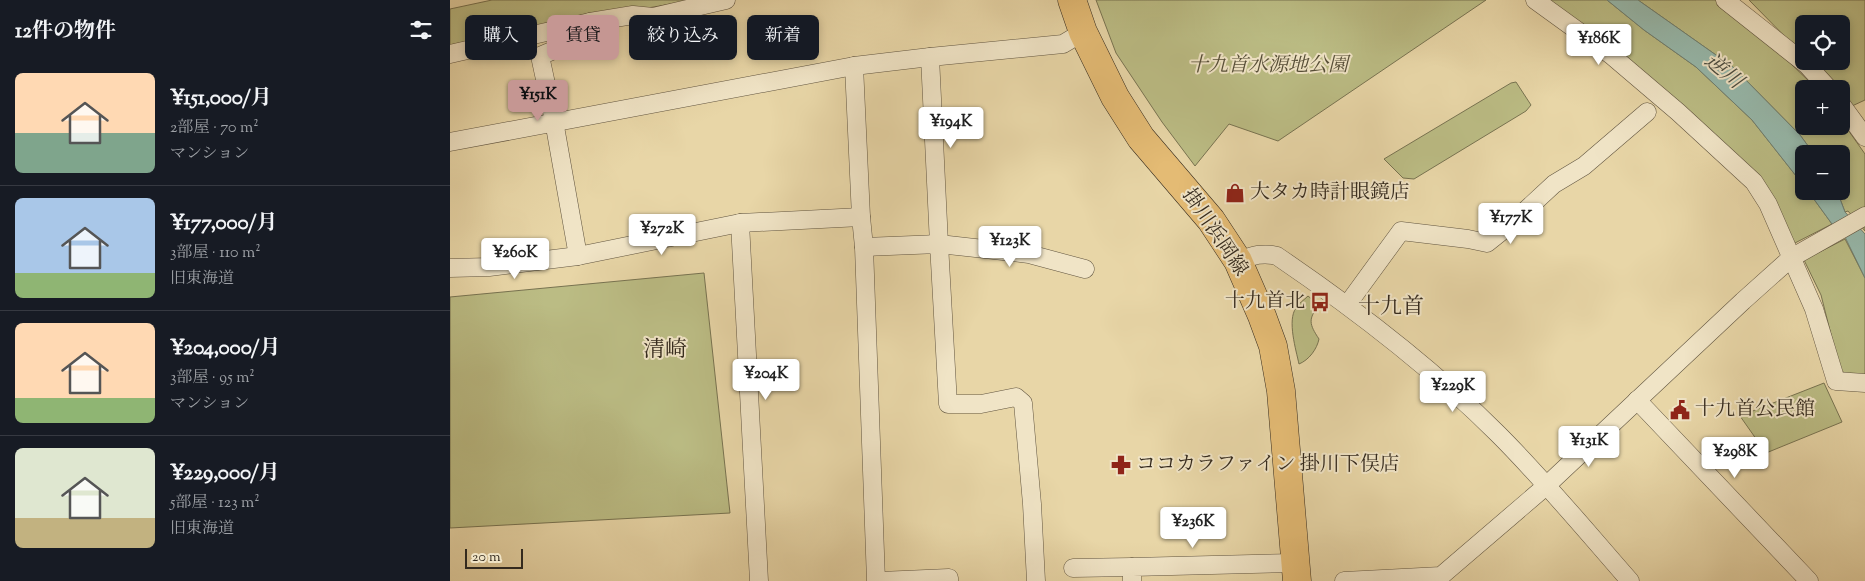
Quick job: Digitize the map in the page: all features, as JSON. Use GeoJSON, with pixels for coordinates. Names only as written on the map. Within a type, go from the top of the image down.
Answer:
{"type":"FeatureCollection","features":[{"type":"Feature","properties":{"kind":"main road","name":"掛川浜岡線"},"geometry":{"type":"LineString","coordinates":[[1072,0],[1084,32],[1115,97],[1141,138],[1194,198],[1238,261],[1268,331],[1277,367],[1286,433],[1296,572]]}},
{"type":"Feature","properties":{"kind":"street"},"geometry":{"type":"LineString","coordinates":[[619,17],[634,15],[653,17],[726,0]]}},
{"type":"Feature","properties":{"kind":"street"},"geometry":{"type":"LineString","coordinates":[[1535,0],[1611,55],[1678,112],[1754,182],[1768,204],[1794,257],[1814,309],[1836,381],[1865,383]]}},
{"type":"Feature","properties":{"kind":"street"},"geometry":{"type":"LineString","coordinates":[[1725,0],[1807,65],[1821,80]]}},
{"type":"Feature","properties":{"kind":"street"},"geometry":{"type":"LineString","coordinates":[[450,54],[547,32]]}},
{"type":"Feature","properties":{"kind":"street"},"geometry":{"type":"LineString","coordinates":[[450,142],[854,66],[1063,44],[1084,32]]}},
{"type":"Feature","properties":{"kind":"street"},"geometry":{"type":"LineString","coordinates":[[547,53],[540,56],[554,121],[578,256]]}},
{"type":"Feature","properties":{"kind":"street"},"geometry":{"type":"LineString","coordinates":[[930,57],[948,404],[981,404],[1016,397],[1023,403],[1032,504],[1036,581]]}},
{"type":"Feature","properties":{"kind":"street"},"geometry":{"type":"LineString","coordinates":[[854,66],[864,247],[876,581]]}},
{"type":"Feature","properties":{"kind":"street"},"geometry":{"type":"LineString","coordinates":[[1347,305],[1401,231],[1487,243],[1512,223],[1554,184],[1584,166],[1647,112]]}},
{"type":"Feature","properties":{"kind":"street"},"geometry":{"type":"LineString","coordinates":[[1850,116],[1865,137]]}},
{"type":"Feature","properties":{"kind":"street"},"geometry":{"type":"LineString","coordinates":[[1344,581],[1442,576],[1546,486],[1794,257],[1865,216]]}},
{"type":"Feature","properties":{"kind":"street"},"geometry":{"type":"LineString","coordinates":[[450,268],[489,266],[578,256],[740,223],[861,217]]}},
{"type":"Feature","properties":{"kind":"street"},"geometry":{"type":"LineString","coordinates":[[740,223],[759,581]]}},
{"type":"Feature","properties":{"kind":"street"},"geometry":{"type":"LineString","coordinates":[[864,247],[939,244],[1029,254],[1084,269]]}},
{"type":"Feature","properties":{"kind":"street"},"geometry":{"type":"LineString","coordinates":[[1238,261],[1258,254],[1268,253],[1277,256],[1347,305],[1451,390],[1499,435],[1630,581]]}},
{"type":"Feature","properties":{"kind":"street"},"geometry":{"type":"LineString","coordinates":[[1637,400],[1809,581]]}},
{"type":"Feature","properties":{"kind":"street"},"geometry":{"type":"LineString","coordinates":[[1073,568],[1132,574],[1296,572]]}},
{"type":"Feature","properties":{"kind":"street"},"geometry":{"type":"LineString","coordinates":[[880,581],[949,578],[949,581]]}},
{"type":"Feature","properties":{"kind":"green space"},"geometry":{"type":"Polygon","coordinates":[[[492,0],[694,0],[608,15],[547,15],[547,26],[537,27],[537,15],[465,15],[465,42],[450,45],[450,9],[492,0]]]}},
{"type":"Feature","properties":{"kind":"green space","name":"十九首水源地公園"},"geometry":{"type":"Polygon","coordinates":[[[1096,0],[1486,0],[1278,141],[1229,124],[1195,166],[1162,122],[1116,53],[1096,0]]]}},
{"type":"Feature","properties":{"kind":"green space"},"geometry":{"type":"Polygon","coordinates":[[[1540,0],[1607,0],[1644,30],[1696,67],[1752,120],[1795,175],[1795,200],[1815,200],[1832,224],[1793,244],[1772,197],[1540,0]]]}},
{"type":"Feature","properties":{"kind":"green space"},"geometry":{"type":"Polygon","coordinates":[[[1638,0],[1718,0],[1751,25],[1795,68],[1795,70],[1808,80],[1795,80],[1795,130],[1733,67],[1638,0]]]}},
{"type":"Feature","properties":{"kind":"green space"},"geometry":{"type":"Polygon","coordinates":[[[1749,0],[1865,0],[1865,100],[1852,106],[1850,104],[1850,80],[1827,80],[1818,70],[1850,70],[1850,15],[1795,15],[1795,47],[1749,0]]]}},
{"type":"Feature","properties":{"kind":"green space"},"geometry":{"type":"Polygon","coordinates":[[[1516,82],[1531,105],[1526,111],[1414,179],[1403,178],[1384,159],[1511,83],[1516,82]]]}},
{"type":"Feature","properties":{"kind":"green space"},"geometry":{"type":"Polygon","coordinates":[[[1850,133],[1865,154],[1865,231],[1848,211],[1845,212],[1840,200],[1850,200],[1850,145],[1807,145],[1800,135],[1850,135],[1850,133]]]}},
{"type":"Feature","properties":{"kind":"green space"},"geometry":{"type":"Polygon","coordinates":[[[1845,239],[1865,278],[1865,377],[1850,376],[1840,370],[1821,295],[1804,260],[1845,239]]]}},
{"type":"Feature","properties":{"kind":"green space"},"geometry":{"type":"Polygon","coordinates":[[[704,273],[730,513],[450,528],[450,297],[704,273]]]}},
{"type":"Feature","properties":{"kind":"green space"},"geometry":{"type":"Polygon","coordinates":[[[1308,296],[1319,305],[1313,314],[1311,322],[1319,339],[1312,354],[1299,364],[1292,320],[1296,308],[1308,296]]]}},
{"type":"Feature","properties":{"kind":"green space"},"geometry":{"type":"Polygon","coordinates":[[[1824,383],[1842,422],[1766,453],[1740,416],[1824,383]]]}},
{"type":"Feature","properties":{"kind":"water","name":"逆川"},"geometry":{"type":"Polygon","coordinates":[[[1607,0],[1638,0],[1733,67],[1795,130],[1795,135],[1800,135],[1807,145],[1795,145],[1795,175],[1752,120],[1696,67],[1644,30],[1607,0]]]}},
{"type":"Feature","properties":{"kind":"water"},"geometry":{"type":"Polygon","coordinates":[[[1815,200],[1840,200],[1845,212],[1865,234],[1865,278],[1845,237],[1832,224],[1815,200]]]}},
{"type":"Feature","properties":{"kind":"place","name":"大タカ時計眼鏡店"},"geometry":{"type":"Point","coordinates":[1235,193]}},
{"type":"Feature","properties":{"kind":"place","name":"十九首北"},"geometry":{"type":"Point","coordinates":[1320,302]}},
{"type":"Feature","properties":{"kind":"place","name":"十九首公民館"},"geometry":{"type":"Point","coordinates":[1680,410]}},
{"type":"Feature","properties":{"kind":"place","name":"ココカラファイン 掛川下俣店"},"geometry":{"type":"Point","coordinates":[1121,465]}},
{"type":"Feature","properties":{"kind":"district","name":"十九首"},"geometry":{"type":"Point","coordinates":[1391,308]}},
{"type":"Feature","properties":{"kind":"district","name":"清崎"},"geometry":{"type":"Point","coordinates":[665,351]}}]}
